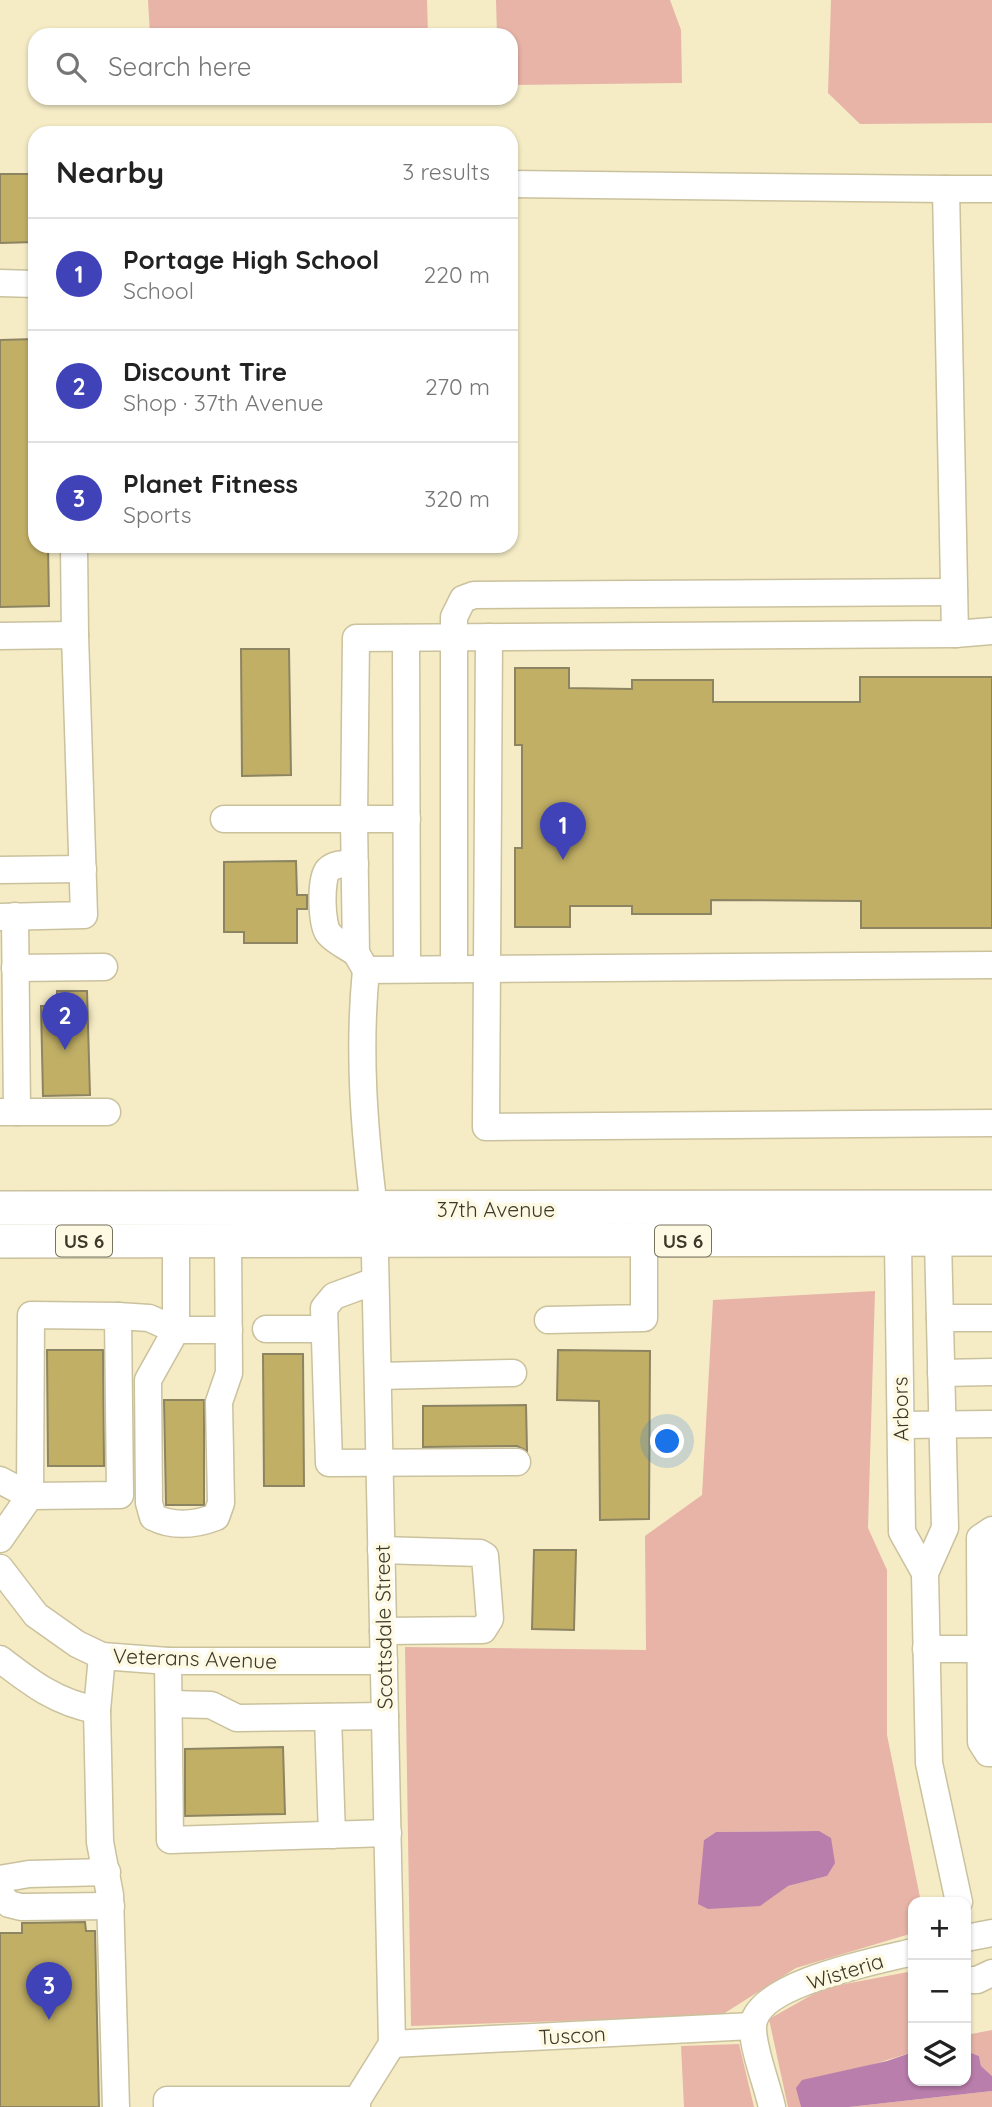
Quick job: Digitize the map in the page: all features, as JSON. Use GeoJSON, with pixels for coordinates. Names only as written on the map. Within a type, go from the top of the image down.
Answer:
{"type":"FeatureCollection","features":[{"type":"Feature","properties":{"kind":"main road","name":"37th Avenue"},"geometry":{"type":"LineString","coordinates":[[0,1208],[992,1207]]}},
{"type":"Feature","properties":{"kind":"main road","name":"37th Avenue"},"geometry":{"type":"LineString","coordinates":[[0,1241],[992,1240]]}},
{"type":"Feature","properties":{"kind":"street"},"geometry":{"type":"LineString","coordinates":[[518,184],[992,189]]}},
{"type":"Feature","properties":{"kind":"street"},"geometry":{"type":"LineString","coordinates":[[946,190],[955,634]]}},
{"type":"Feature","properties":{"kind":"street"},"geometry":{"type":"LineString","coordinates":[[0,283],[28,284]]}},
{"type":"Feature","properties":{"kind":"street"},"geometry":{"type":"LineString","coordinates":[[74,553],[84,915],[7,916],[15,968],[9,1112],[107,1112]]}},
{"type":"Feature","properties":{"kind":"street"},"geometry":{"type":"LineString","coordinates":[[454,969],[454,638],[456,609],[463,599],[474,595],[954,592]]}},
{"type":"Feature","properties":{"kind":"street"},"geometry":{"type":"LineString","coordinates":[[407,969],[406,638],[955,634],[992,631]]}},
{"type":"Feature","properties":{"kind":"street"},"geometry":{"type":"LineString","coordinates":[[0,636],[75,635]]}},
{"type":"Feature","properties":{"kind":"street"},"geometry":{"type":"LineString","coordinates":[[489,637],[486,1127],[992,1123]]}},
{"type":"Feature","properties":{"kind":"street","name":"Scottsdale Street"},"geometry":{"type":"LineString","coordinates":[[392,2044],[374,1209],[362,1112],[361,961],[354,819],[356,638],[406,638]]}},
{"type":"Feature","properties":{"kind":"street"},"geometry":{"type":"LineString","coordinates":[[224,818],[407,819]]}},
{"type":"Feature","properties":{"kind":"street"},"geometry":{"type":"LineString","coordinates":[[0,870],[83,869]]}},
{"type":"Feature","properties":{"kind":"street"},"geometry":{"type":"LineString","coordinates":[[361,961],[407,969],[992,965]]}},
{"type":"Feature","properties":{"kind":"street"},"geometry":{"type":"LineString","coordinates":[[15,968],[104,967]]}},
{"type":"Feature","properties":{"kind":"street"},"geometry":{"type":"LineString","coordinates":[[176,1240],[176,1330],[148,1380],[149,1503],[153,1517],[164,1523],[189,1524],[216,1517],[221,1503],[219,1402],[229,1373],[228,1240]]}},
{"type":"Feature","properties":{"kind":"street","name":"Arbors"},"geometry":{"type":"LineString","coordinates":[[898,1240],[902,1532],[925,1573]]}},
{"type":"Feature","properties":{"kind":"street","name":"Arbors"},"geometry":{"type":"LineString","coordinates":[[938,1240],[945,1528],[925,1573],[929,1763],[958,1897]]}},
{"type":"Feature","properties":{"kind":"street"},"geometry":{"type":"LineString","coordinates":[[548,1320],[644,1318],[644,1241]]}},
{"type":"Feature","properties":{"kind":"street"},"geometry":{"type":"LineString","coordinates":[[375,1281],[334,1296],[324,1308],[329,1474],[379,1462],[517,1462]]}},
{"type":"Feature","properties":{"kind":"street"},"geometry":{"type":"LineString","coordinates":[[0,1539],[30,1496],[31,1315],[149,1318],[176,1330],[229,1330]]}},
{"type":"Feature","properties":{"kind":"street"},"geometry":{"type":"LineString","coordinates":[[0,1480],[30,1496],[120,1495],[118,1316]]}},
{"type":"Feature","properties":{"kind":"street"},"geometry":{"type":"LineString","coordinates":[[940,1318],[992,1318]]}},
{"type":"Feature","properties":{"kind":"street"},"geometry":{"type":"LineString","coordinates":[[266,1329],[324,1329]]}},
{"type":"Feature","properties":{"kind":"street"},"geometry":{"type":"LineString","coordinates":[[941,1373],[992,1372]]}},
{"type":"Feature","properties":{"kind":"street"},"geometry":{"type":"LineString","coordinates":[[378,1376],[513,1373]]}},
{"type":"Feature","properties":{"kind":"street"},"geometry":{"type":"LineString","coordinates":[[901,1425],[992,1424]]}},
{"type":"Feature","properties":{"kind":"street"},"geometry":{"type":"LineString","coordinates":[[992,1530],[980,1538],[986,1649],[981,1742],[988,1753],[992,1753]]}},
{"type":"Feature","properties":{"kind":"street"},"geometry":{"type":"LineString","coordinates":[[381,1550],[480,1553],[485,1556],[490,1619],[483,1630],[383,1631]]}},
{"type":"Feature","properties":{"kind":"street","name":"Veterans Avenue"},"geometry":{"type":"LineString","coordinates":[[0,1569],[36,1615],[77,1644],[102,1656],[168,1661],[384,1661]]}},
{"type":"Feature","properties":{"kind":"street"},"geometry":{"type":"LineString","coordinates":[[926,1649],[986,1649]]}},
{"type":"Feature","properties":{"kind":"street"},"geometry":{"type":"LineString","coordinates":[[102,1656],[97,1710],[100,1842],[111,1906],[116,2107]]}},
{"type":"Feature","properties":{"kind":"street"},"geometry":{"type":"LineString","coordinates":[[0,1659],[47,1694],[71,1705],[97,1710]]}},
{"type":"Feature","properties":{"kind":"street"},"geometry":{"type":"LineString","coordinates":[[168,1661],[170,1840],[388,1833]]}},
{"type":"Feature","properties":{"kind":"street"},"geometry":{"type":"LineString","coordinates":[[169,1704],[211,1705],[237,1718],[385,1716]]}},
{"type":"Feature","properties":{"kind":"street"},"geometry":{"type":"LineString","coordinates":[[328,1717],[332,1835]]}},
{"type":"Feature","properties":{"kind":"street"},"geometry":{"type":"LineString","coordinates":[[0,1879],[29,1874],[107,1872]]}},
{"type":"Feature","properties":{"kind":"street"},"geometry":{"type":"LineString","coordinates":[[0,1895],[9,1904],[21,1907],[111,1906]]}},
{"type":"Feature","properties":{"kind":"street","name":"Wisteria"},"geometry":{"type":"LineString","coordinates":[[752,2026],[760,2009],[814,1977],[908,1953]]}},
{"type":"Feature","properties":{"kind":"street"},"geometry":{"type":"LineString","coordinates":[[971,1980],[992,1973]]}},
{"type":"Feature","properties":{"kind":"street"},"geometry":{"type":"LineString","coordinates":[[752,2026],[772,2107]]}},
{"type":"Feature","properties":{"kind":"street","name":"Tuscon"},"geometry":{"type":"LineString","coordinates":[[392,2044],[752,2026]]}},
{"type":"Feature","properties":{"kind":"street"},"geometry":{"type":"LineString","coordinates":[[167,2107],[167,2100],[357,2103],[392,2044]]}},
{"type":"Feature","properties":{"kind":"shaded area"},"geometry":{"type":"Polygon","coordinates":[[[148,0],[427,0],[428,28],[150,28],[148,0]]]}},
{"type":"Feature","properties":{"kind":"shaded area"},"geometry":{"type":"Polygon","coordinates":[[[496,0],[670,0],[681,30],[682,83],[518,85],[518,28],[497,28],[496,0]]]}},
{"type":"Feature","properties":{"kind":"shaded area"},"geometry":{"type":"Polygon","coordinates":[[[831,0],[992,0],[992,123],[860,124],[828,93],[831,0]]]}},
{"type":"Feature","properties":{"kind":"shaded area"},"geometry":{"type":"Polygon","coordinates":[[[875,1291],[868,1528],[887,1570],[887,1735],[920,1897],[908,1897],[908,1934],[796,1968],[720,2016],[411,2026],[405,1647],[646,1650],[645,1536],[702,1495],[713,1300],[875,1291]],[[819,1831],[716,1832],[704,1840],[788,1886],[827,1876],[819,1831]]]}},
{"type":"Feature","properties":{"kind":"shaded area"},"geometry":{"type":"Polygon","coordinates":[[[819,1831],[831,1838],[835,1863],[827,1876],[788,1886],[760,1906],[708,1909],[698,1904],[704,1840],[716,1832],[819,1831]]]}},
{"type":"Feature","properties":{"kind":"shaded area"},"geometry":{"type":"Polygon","coordinates":[[[908,1972],[908,2054],[797,2088],[801,2107],[788,2107],[769,2019],[824,1988],[908,1972]]]}},
{"type":"Feature","properties":{"kind":"shaded area"},"geometry":{"type":"Polygon","coordinates":[[[992,2030],[992,2076],[981,2066],[979,2056],[971,2053],[971,2034],[992,2030]]]}},
{"type":"Feature","properties":{"kind":"shaded area"},"geometry":{"type":"Polygon","coordinates":[[[739,2044],[754,2107],[684,2107],[681,2046],[739,2044]]]}},
{"type":"Feature","properties":{"kind":"shaded area"},"geometry":{"type":"Polygon","coordinates":[[[971,2053],[979,2056],[981,2066],[992,2076],[992,2091],[849,2107],[801,2107],[796,2088],[802,2080],[908,2054],[908,2086],[971,2086],[971,2053]]]}},
{"type":"Feature","properties":{"kind":"shaded area"},"geometry":{"type":"Polygon","coordinates":[[[992,2091],[992,2107],[849,2107],[992,2091]]]}},
{"type":"Feature","properties":{"kind":"building"},"geometry":{"type":"Polygon","coordinates":[[[0,174],[28,174],[28,242],[0,243],[0,174]]]}},
{"type":"Feature","properties":{"kind":"building"},"geometry":{"type":"Polygon","coordinates":[[[28,339],[28,553],[48,553],[49,606],[0,607],[0,340],[28,339]]]}},
{"type":"Feature","properties":{"kind":"building"},"geometry":{"type":"Polygon","coordinates":[[[241,649],[289,649],[291,775],[242,776],[241,649]]]}},
{"type":"Feature","properties":{"kind":"building"},"geometry":{"type":"Polygon","coordinates":[[[515,668],[569,668],[569,688],[632,689],[632,680],[713,680],[713,702],[860,702],[860,677],[992,677],[992,928],[861,928],[861,901],[711,900],[711,914],[632,914],[632,906],[570,906],[570,927],[515,927],[515,848],[522,848],[522,745],[515,745],[515,668]]]}},
{"type":"Feature","properties":{"kind":"building"},"geometry":{"type":"Polygon","coordinates":[[[296,861],[297,895],[307,895],[307,909],[297,909],[297,943],[244,943],[244,932],[224,932],[224,862],[296,861]]]}},
{"type":"Feature","properties":{"kind":"building"},"geometry":{"type":"Polygon","coordinates":[[[57,991],[87,991],[90,1095],[43,1096],[41,1006],[57,1006],[57,991]]]}},
{"type":"Feature","properties":{"kind":"building"},"geometry":{"type":"Polygon","coordinates":[[[47,1350],[103,1350],[104,1466],[48,1466],[47,1350]]]}},
{"type":"Feature","properties":{"kind":"building"},"geometry":{"type":"Polygon","coordinates":[[[558,1350],[650,1351],[649,1519],[600,1520],[599,1401],[557,1400],[558,1350]]]}},
{"type":"Feature","properties":{"kind":"building"},"geometry":{"type":"Polygon","coordinates":[[[263,1354],[303,1354],[304,1486],[264,1486],[263,1354]]]}},
{"type":"Feature","properties":{"kind":"building"},"geometry":{"type":"Polygon","coordinates":[[[164,1400],[204,1400],[204,1505],[166,1505],[164,1400]]]}},
{"type":"Feature","properties":{"kind":"building"},"geometry":{"type":"Polygon","coordinates":[[[526,1405],[527,1451],[517,1446],[423,1447],[423,1406],[526,1405]]]}},
{"type":"Feature","properties":{"kind":"building"},"geometry":{"type":"Polygon","coordinates":[[[534,1550],[576,1550],[574,1630],[532,1629],[534,1550]]]}},
{"type":"Feature","properties":{"kind":"building"},"geometry":{"type":"Polygon","coordinates":[[[283,1747],[285,1814],[185,1816],[185,1749],[283,1747]]]}},
{"type":"Feature","properties":{"kind":"building"},"geometry":{"type":"Polygon","coordinates":[[[85,1922],[86,1931],[95,1931],[99,2107],[0,2107],[0,1933],[22,1933],[22,1923],[85,1922]]]}},
{"type":"Feature","properties":{"kind":"place","name":"Portage High School"},"geometry":{"type":"Point","coordinates":[563,860]}},
{"type":"Feature","properties":{"kind":"place","name":"Discount Tire"},"geometry":{"type":"Point","coordinates":[65,1050]}},
{"type":"Feature","properties":{"kind":"place","name":"Planet Fitness"},"geometry":{"type":"Point","coordinates":[49,2020]}}]}
